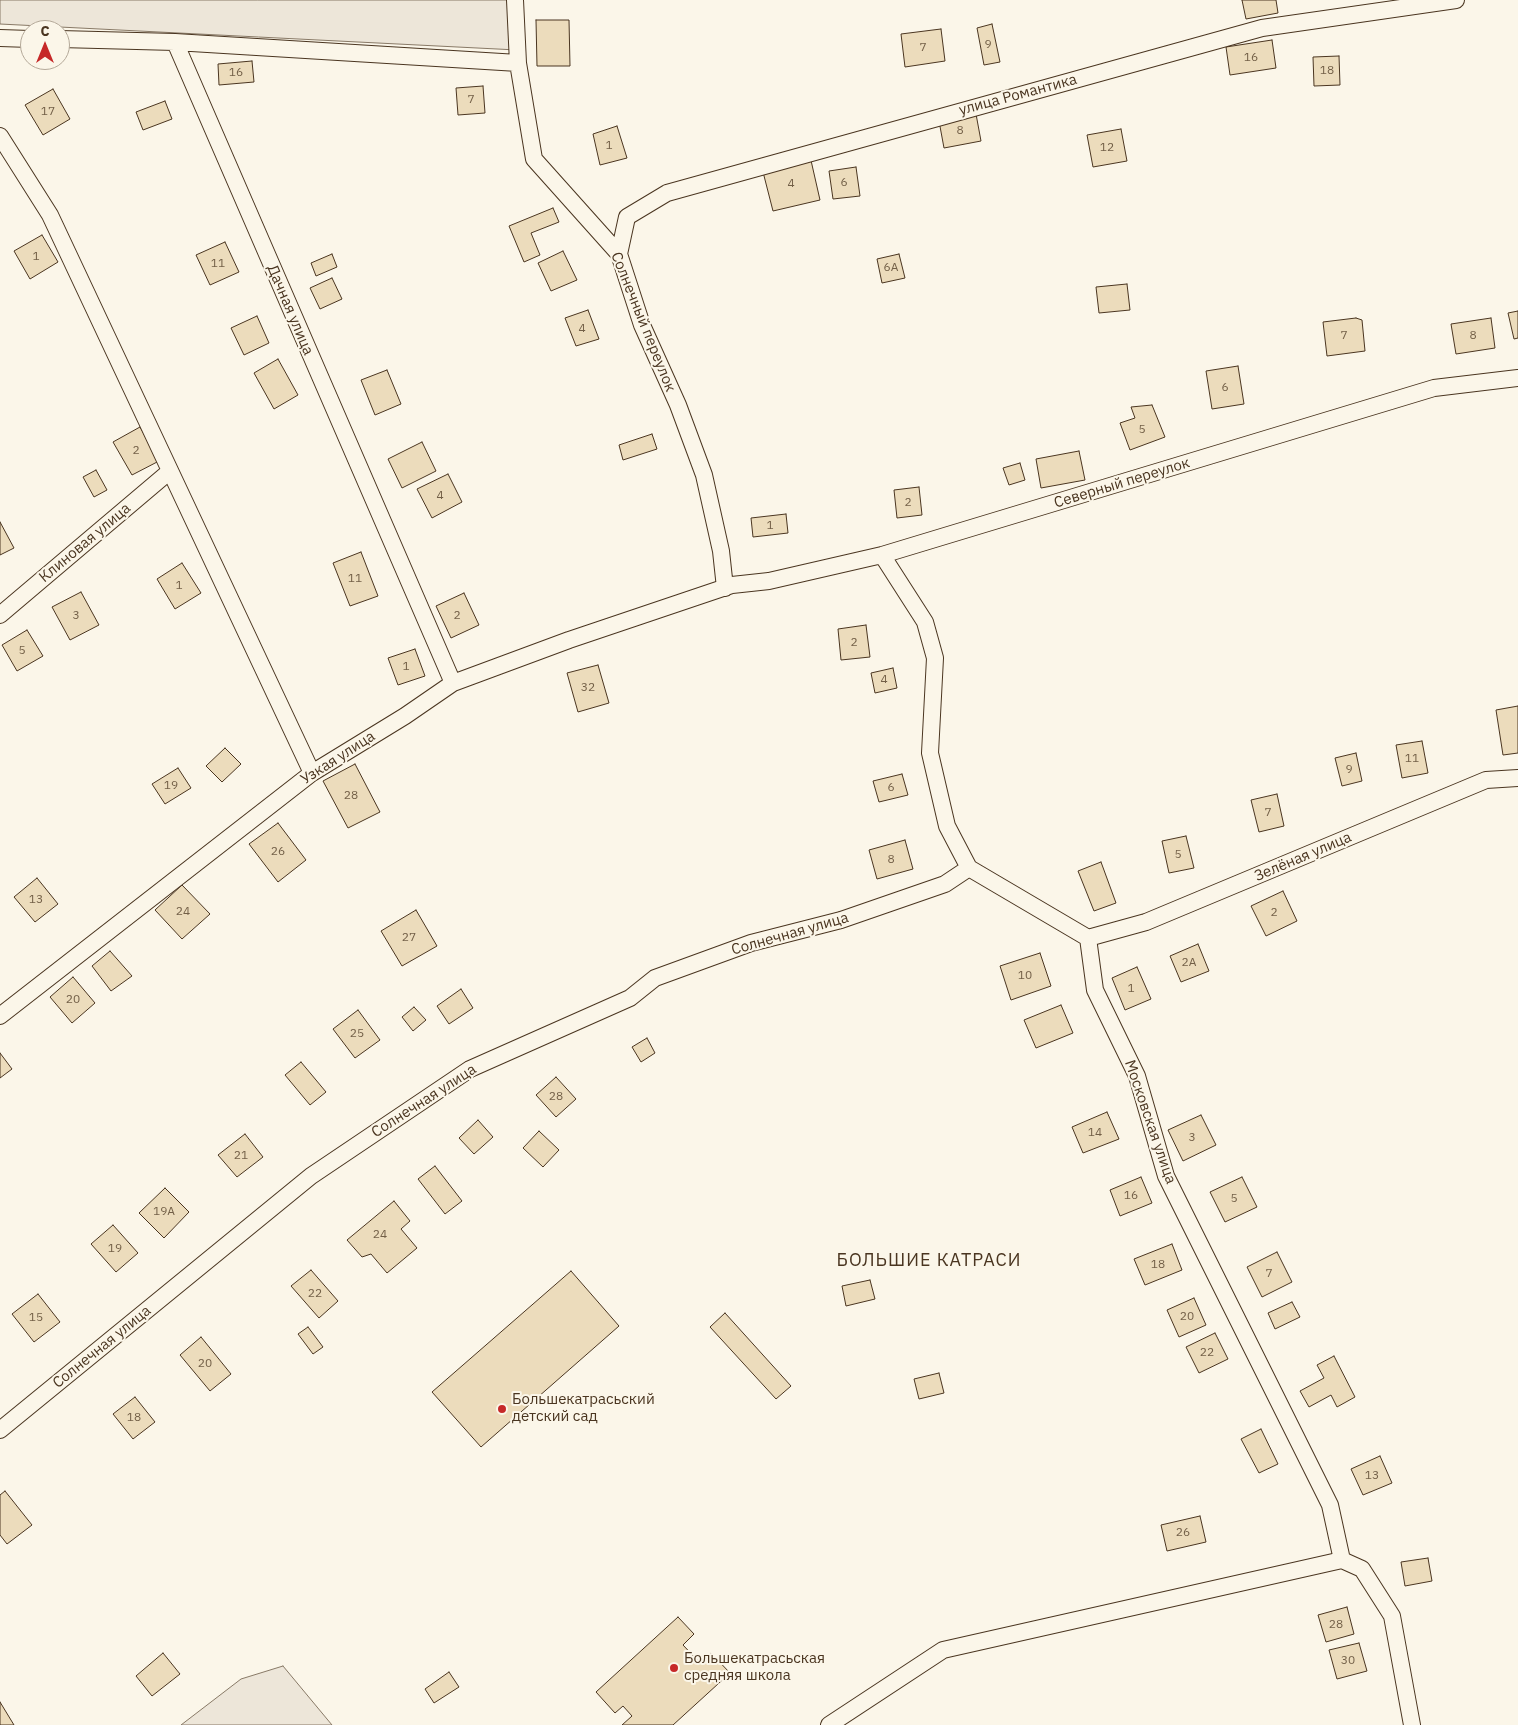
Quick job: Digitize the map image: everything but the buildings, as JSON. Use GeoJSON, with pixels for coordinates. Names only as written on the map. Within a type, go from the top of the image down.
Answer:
{"type":"FeatureCollection","features":[{"type":"Feature","properties":{"kind":"street","name":"Солнечный переулок"},"geometry":{"type":"LineString","coordinates":[[515,0],[517,56],[534,159],[619,254],[642,325],[678,406],[704,474],[721,551],[725,588]]}},
{"type":"Feature","properties":{"kind":"street","name":"улица Романтика"},"geometry":{"type":"LineString","coordinates":[[619,254],[627,217],[667,193],[1262,28],[1456,0]]}},
{"type":"Feature","properties":{"kind":"street"},"geometry":{"type":"LineString","coordinates":[[0,38],[20,39]]}},
{"type":"Feature","properties":{"kind":"street"},"geometry":{"type":"LineString","coordinates":[[70,39],[517,56]]}},
{"type":"Feature","properties":{"kind":"street","name":"Дачная улица"},"geometry":{"type":"LineString","coordinates":[[175,42],[453,683]]}},
{"type":"Feature","properties":{"kind":"street"},"geometry":{"type":"LineString","coordinates":[[0,136],[50,215],[312,773]]}},
{"type":"Feature","properties":{"kind":"street","name":"Северный переулок"},"geometry":{"type":"LineString","coordinates":[[725,588],[882,556],[1434,388],[1518,378]]}},
{"type":"Feature","properties":{"kind":"street","name":"Клиновая улица"},"geometry":{"type":"LineString","coordinates":[[0,615],[170,471]]}},
{"type":"Feature","properties":{"kind":"street"},"geometry":{"type":"LineString","coordinates":[[882,556],[925,622],[935,658],[930,753],[947,826],[969,868],[1088,938]]}},
{"type":"Feature","properties":{"kind":"street","name":"Узкая улица"},"geometry":{"type":"LineString","coordinates":[[0,1016],[312,773],[405,716],[453,683],[569,640],[725,588]]}},
{"type":"Feature","properties":{"kind":"street","name":"Зелёная улица"},"geometry":{"type":"LineString","coordinates":[[1088,938],[1146,922],[1486,780],[1518,778]]}},
{"type":"Feature","properties":{"kind":"street","name":"Солнечная улица"},"geometry":{"type":"LineString","coordinates":[[0,1430],[311,1176],[470,1069],[630,998],[655,978],[751,943],[841,920],[945,884],[969,868]]}},
{"type":"Feature","properties":{"kind":"street","name":"Московская улица"},"geometry":{"type":"LineString","coordinates":[[1088,938],[1095,990],[1137,1076],[1166,1176],[1330,1505],[1342,1560]]}},
{"type":"Feature","properties":{"kind":"street"},"geometry":{"type":"LineString","coordinates":[[829,1725],[944,1650],[1342,1560],[1362,1569],[1392,1616],[1412,1725]]}},
{"type":"Feature","properties":{"kind":"shaded area"},"geometry":{"type":"Polygon","coordinates":[[[0,0],[515,0],[517,50],[70,28],[70,20],[20,20],[20,25],[0,24],[0,0]]]}},
{"type":"Feature","properties":{"kind":"shaded area"},"geometry":{"type":"Polygon","coordinates":[[[283,1666],[332,1725],[181,1725],[241,1679],[283,1666]]]}},
{"type":"Feature","properties":{"kind":"place","name":"Большекатрасьский детский сад"},"geometry":{"type":"Point","coordinates":[502,1409]}},
{"type":"Feature","properties":{"kind":"place","name":"Большекатрасьская средняя школа"},"geometry":{"type":"Point","coordinates":[674,1668]}},
{"type":"Feature","properties":{"kind":"district","name":"БОЛЬШИЕ КАТРАСИ"},"geometry":{"type":"Point","coordinates":[929,1261]}}]}
